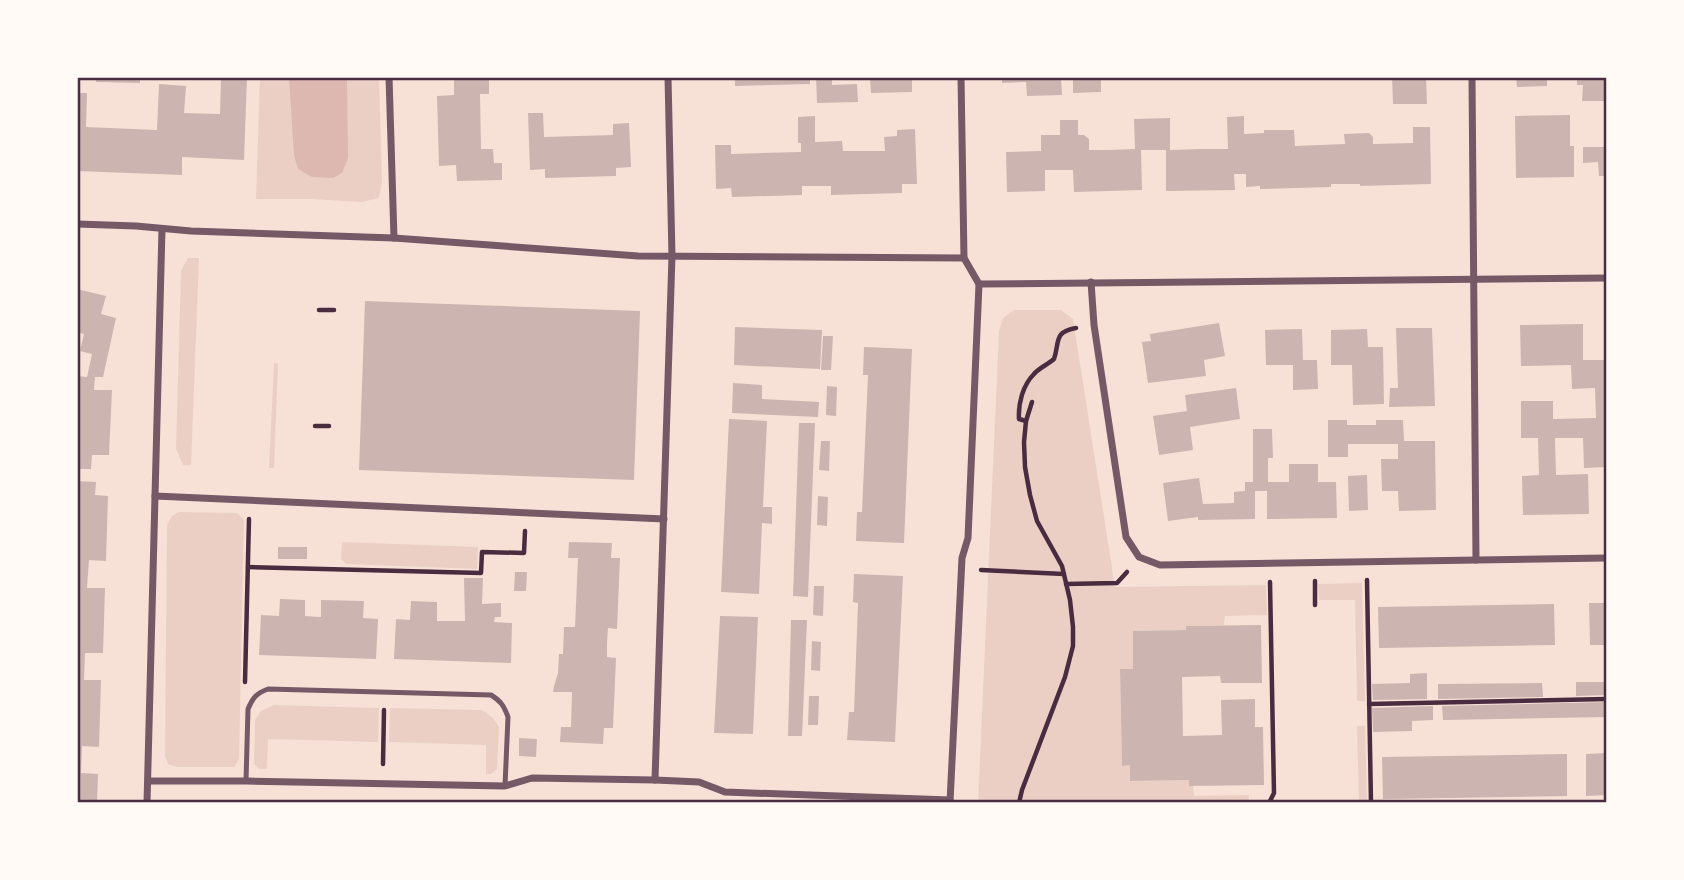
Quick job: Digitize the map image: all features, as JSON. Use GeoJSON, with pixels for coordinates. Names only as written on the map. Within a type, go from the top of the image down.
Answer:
{"type":"FeatureCollection","features":[{"type":"Feature","properties":{"kind":"street"},"geometry":{"type":"LineString","coordinates":[[389,77],[394,238]]}},
{"type":"Feature","properties":{"kind":"street"},"geometry":{"type":"LineString","coordinates":[[655,780],[672,256],[668,77]]}},
{"type":"Feature","properties":{"kind":"street"},"geometry":{"type":"LineString","coordinates":[[148,781],[505,786],[532,778],[655,780],[699,782],[725,792],[950,801],[961,570],[968,538],[979,284],[964,258],[961,77]]}},
{"type":"Feature","properties":{"kind":"street"},"geometry":{"type":"LineString","coordinates":[[1472,77],[1476,559]]}},
{"type":"Feature","properties":{"kind":"street"},"geometry":{"type":"LineString","coordinates":[[77,224],[394,238],[638,256],[964,258]]}},
{"type":"Feature","properties":{"kind":"street"},"geometry":{"type":"LineString","coordinates":[[147,803],[162,229]]}},
{"type":"Feature","properties":{"kind":"street"},"geometry":{"type":"LineString","coordinates":[[979,284],[1607,278]]}},
{"type":"Feature","properties":{"kind":"street"},"geometry":{"type":"LineString","coordinates":[[1091,282],[1094,325],[1126,537],[1139,557],[1160,565],[1607,558]]}},
{"type":"Feature","properties":{"kind":"street"},"geometry":{"type":"LineString","coordinates":[[155,496],[664,519]]}},
{"type":"Feature","properties":{"kind":"lane"},"geometry":{"type":"LineString","coordinates":[[246,781],[248,709],[258,692],[268,689],[385,691],[491,695],[500,701],[508,718],[505,786]]}},
{"type":"Feature","properties":{"kind":"path"},"geometry":{"type":"LineString","coordinates":[[319,310],[334,310]]}},
{"type":"Feature","properties":{"kind":"path"},"geometry":{"type":"LineString","coordinates":[[1026,421],[1019,419],[1019,411],[1026,386],[1037,370],[1054,359],[1060,334],[1094,325]]}},
{"type":"Feature","properties":{"kind":"path"},"geometry":{"type":"LineString","coordinates":[[1019,803],[1065,677],[1073,646],[1070,600],[1064,573],[1037,521],[1025,467],[1026,421],[1032,402]]}},
{"type":"Feature","properties":{"kind":"path"},"geometry":{"type":"LineString","coordinates":[[314,426],[329,426]]}},
{"type":"Feature","properties":{"kind":"path"},"geometry":{"type":"LineString","coordinates":[[250,501],[245,684],[258,692]]}},
{"type":"Feature","properties":{"kind":"path"},"geometry":{"type":"LineString","coordinates":[[248,567],[481,573],[482,552],[524,553],[526,513]]}},
{"type":"Feature","properties":{"kind":"path"},"geometry":{"type":"LineString","coordinates":[[1066,584],[1117,583],[1139,557]]}},
{"type":"Feature","properties":{"kind":"path"},"geometry":{"type":"LineString","coordinates":[[1366,562],[1371,803]]}},
{"type":"Feature","properties":{"kind":"path"},"geometry":{"type":"LineString","coordinates":[[1269,563],[1274,793],[1269,803]]}},
{"type":"Feature","properties":{"kind":"path"},"geometry":{"type":"LineString","coordinates":[[961,570],[1064,573]]}},
{"type":"Feature","properties":{"kind":"path"},"geometry":{"type":"LineString","coordinates":[[383,783],[385,691]]}},
{"type":"Feature","properties":{"kind":"path"},"geometry":{"type":"LineString","coordinates":[[1369,704],[1607,699]]}},
{"type":"Feature","properties":{"kind":"shaded area"},"geometry":{"type":"Polygon","coordinates":[[[260,77],[379,77],[382,181],[379,198],[362,202],[256,199],[260,77]]]}},
{"type":"Feature","properties":{"kind":"shaded area"},"geometry":{"type":"Polygon","coordinates":[[[289,77],[347,77],[348,158],[342,173],[333,178],[312,177],[298,169],[294,155],[289,77]]]}},
{"type":"Feature","properties":{"kind":"shaded area"},"geometry":{"type":"Polygon","coordinates":[[[188,258],[199,258],[191,465],[183,465],[176,449],[181,271],[188,258]]]}},
{"type":"Feature","properties":{"kind":"shaded area"},"geometry":{"type":"Polygon","coordinates":[[[1014,310],[1061,310],[1073,319],[1115,587],[1266,585],[1267,615],[1225,616],[1224,625],[1187,626],[1186,630],[1133,631],[1133,669],[1120,670],[1122,765],[1130,765],[1131,781],[1189,780],[1194,796],[1249,795],[1249,803],[978,803],[999,331],[1003,318],[1014,310]]]}},
{"type":"Feature","properties":{"kind":"shaded area"},"geometry":{"type":"Polygon","coordinates":[[[274,363],[278,364],[274,468],[269,468],[274,363]]]}},
{"type":"Feature","properties":{"kind":"shaded area"},"geometry":{"type":"Polygon","coordinates":[[[179,512],[237,513],[244,520],[239,759],[234,767],[177,767],[168,764],[165,756],[167,525],[172,516],[179,512]]]}},
{"type":"Feature","properties":{"kind":"shaded area"},"geometry":{"type":"Polygon","coordinates":[[[342,542],[478,547],[477,569],[346,564],[341,559],[342,542]]]}},
{"type":"Feature","properties":{"kind":"shaded area"},"geometry":{"type":"Polygon","coordinates":[[[1362,583],[1365,701],[1357,701],[1355,600],[1319,600],[1318,584],[1362,583]]]}},
{"type":"Feature","properties":{"kind":"shaded area"},"geometry":{"type":"Polygon","coordinates":[[[274,705],[379,708],[378,742],[268,739],[267,769],[260,769],[254,764],[255,720],[261,711],[274,705]]]}},
{"type":"Feature","properties":{"kind":"shaded area"},"geometry":{"type":"Polygon","coordinates":[[[390,708],[482,710],[492,717],[499,727],[497,769],[486,774],[486,745],[389,742],[390,708]]]}},
{"type":"Feature","properties":{"kind":"shaded area"},"geometry":{"type":"Polygon","coordinates":[[[1357,726],[1365,726],[1367,803],[1359,803],[1357,726]]]}},
{"type":"Feature","properties":{"kind":"building"},"geometry":{"type":"Polygon","coordinates":[[[96,77],[140,77],[140,83],[96,82],[96,77]]]}},
{"type":"Feature","properties":{"kind":"building"},"geometry":{"type":"Polygon","coordinates":[[[221,77],[247,77],[244,160],[182,157],[182,175],[77,171],[77,93],[87,93],[86,127],[157,130],[159,84],[186,86],[184,113],[220,114],[221,77]]]}},
{"type":"Feature","properties":{"kind":"building"},"geometry":{"type":"Polygon","coordinates":[[[454,77],[489,77],[489,94],[480,94],[481,149],[493,149],[494,163],[502,163],[502,180],[457,181],[456,165],[439,166],[437,96],[454,95],[454,77]]]}},
{"type":"Feature","properties":{"kind":"building"},"geometry":{"type":"Polygon","coordinates":[[[735,77],[810,77],[810,84],[735,86],[735,77]]]}},
{"type":"Feature","properties":{"kind":"building"},"geometry":{"type":"Polygon","coordinates":[[[816,77],[832,77],[832,85],[857,84],[858,102],[817,103],[816,77]]]}},
{"type":"Feature","properties":{"kind":"building"},"geometry":{"type":"Polygon","coordinates":[[[870,77],[912,77],[912,92],[871,93],[870,77]]]}},
{"type":"Feature","properties":{"kind":"building"},"geometry":{"type":"Polygon","coordinates":[[[1002,77],[1061,77],[1062,95],[1027,96],[1026,82],[1002,83],[1002,77]]]}},
{"type":"Feature","properties":{"kind":"building"},"geometry":{"type":"Polygon","coordinates":[[[1073,77],[1101,77],[1101,92],[1073,93],[1073,77]]]}},
{"type":"Feature","properties":{"kind":"building"},"geometry":{"type":"Polygon","coordinates":[[[1392,77],[1426,77],[1427,104],[1393,104],[1392,77]]]}},
{"type":"Feature","properties":{"kind":"building"},"geometry":{"type":"Polygon","coordinates":[[[1516,77],[1547,77],[1547,86],[1517,87],[1516,77]]]}},
{"type":"Feature","properties":{"kind":"building"},"geometry":{"type":"Polygon","coordinates":[[[1577,77],[1607,77],[1607,101],[1582,101],[1583,85],[1577,85],[1577,77]]]}},
{"type":"Feature","properties":{"kind":"building"},"geometry":{"type":"Polygon","coordinates":[[[528,113],[543,113],[544,137],[613,135],[613,124],[629,123],[631,167],[616,168],[616,176],[545,178],[545,169],[530,170],[528,113]]]}},
{"type":"Feature","properties":{"kind":"building"},"geometry":{"type":"Polygon","coordinates":[[[1570,115],[1574,177],[1516,178],[1515,116],[1570,115]]]}},
{"type":"Feature","properties":{"kind":"building"},"geometry":{"type":"Polygon","coordinates":[[[815,116],[815,142],[842,141],[843,151],[885,151],[884,137],[897,136],[897,130],[915,129],[917,184],[902,184],[902,193],[831,195],[831,186],[802,186],[802,195],[732,197],[731,188],[716,189],[715,145],[731,145],[731,154],[801,152],[801,143],[798,143],[798,117],[815,116]]]}},
{"type":"Feature","properties":{"kind":"building"},"geometry":{"type":"Polygon","coordinates":[[[1244,116],[1244,134],[1264,133],[1264,130],[1294,130],[1295,146],[1345,144],[1344,134],[1369,133],[1373,137],[1373,144],[1413,143],[1413,127],[1430,127],[1431,184],[1331,184],[1331,187],[1260,189],[1260,186],[1246,187],[1246,174],[1234,174],[1235,190],[1166,191],[1166,150],[1141,150],[1142,190],[1074,192],[1073,170],[1045,170],[1045,191],[1007,192],[1006,152],[1041,151],[1041,135],[1060,135],[1060,120],[1078,120],[1078,135],[1089,139],[1089,150],[1135,149],[1134,119],[1170,118],[1170,150],[1228,149],[1227,117],[1244,116]]]}},
{"type":"Feature","properties":{"kind":"building"},"geometry":{"type":"Polygon","coordinates":[[[1583,147],[1607,147],[1607,176],[1599,176],[1598,162],[1583,163],[1583,147]]]}},
{"type":"Feature","properties":{"kind":"building"},"geometry":{"type":"Polygon","coordinates":[[[77,289],[106,296],[101,314],[116,318],[103,377],[95,377],[94,390],[112,390],[109,455],[92,455],[91,469],[77,469],[77,376],[87,377],[92,354],[80,351],[84,334],[77,332],[77,289]]]}},
{"type":"Feature","properties":{"kind":"building"},"geometry":{"type":"Polygon","coordinates":[[[365,301],[640,311],[634,480],[359,470],[365,301]]]}},
{"type":"Feature","properties":{"kind":"building"},"geometry":{"type":"Polygon","coordinates":[[[1219,323],[1225,356],[1204,360],[1206,376],[1148,383],[1142,342],[1151,341],[1150,334],[1219,323]]]}},
{"type":"Feature","properties":{"kind":"building"},"geometry":{"type":"Polygon","coordinates":[[[1583,324],[1583,360],[1607,360],[1607,467],[1584,468],[1583,438],[1555,438],[1556,475],[1588,474],[1589,514],[1523,515],[1522,476],[1539,475],[1538,438],[1521,438],[1521,401],[1553,401],[1553,419],[1596,418],[1595,388],[1572,389],[1571,365],[1521,366],[1520,325],[1583,324]]]}},
{"type":"Feature","properties":{"kind":"building"},"geometry":{"type":"Polygon","coordinates":[[[735,327],[822,330],[820,369],[734,365],[735,327]]]}},
{"type":"Feature","properties":{"kind":"building"},"geometry":{"type":"Polygon","coordinates":[[[1396,328],[1432,328],[1435,406],[1389,407],[1390,388],[1398,388],[1396,328]]]}},
{"type":"Feature","properties":{"kind":"building"},"geometry":{"type":"Polygon","coordinates":[[[1302,329],[1303,360],[1317,360],[1318,389],[1293,390],[1293,365],[1266,365],[1265,330],[1302,329]]]}},
{"type":"Feature","properties":{"kind":"building"},"geometry":{"type":"Polygon","coordinates":[[[1367,329],[1368,347],[1383,347],[1384,404],[1353,405],[1352,365],[1331,365],[1331,330],[1367,329]]]}},
{"type":"Feature","properties":{"kind":"building"},"geometry":{"type":"Polygon","coordinates":[[[823,336],[833,336],[831,370],[821,370],[823,336]]]}},
{"type":"Feature","properties":{"kind":"building"},"geometry":{"type":"Polygon","coordinates":[[[864,347],[912,349],[904,543],[856,541],[857,512],[862,512],[868,375],[863,375],[864,347]]]}},
{"type":"Feature","properties":{"kind":"building"},"geometry":{"type":"Polygon","coordinates":[[[733,383],[762,385],[762,399],[819,402],[818,417],[732,413],[733,383]]]}},
{"type":"Feature","properties":{"kind":"building"},"geometry":{"type":"Polygon","coordinates":[[[827,386],[837,387],[836,416],[826,415],[827,386]]]}},
{"type":"Feature","properties":{"kind":"building"},"geometry":{"type":"Polygon","coordinates":[[[1236,388],[1240,419],[1190,427],[1193,450],[1159,455],[1153,416],[1187,411],[1185,395],[1236,388]]]}},
{"type":"Feature","properties":{"kind":"building"},"geometry":{"type":"Polygon","coordinates":[[[729,419],[767,421],[763,507],[772,507],[772,524],[762,523],[759,594],[721,592],[729,419]]]}},
{"type":"Feature","properties":{"kind":"building"},"geometry":{"type":"Polygon","coordinates":[[[1328,420],[1347,420],[1347,425],[1376,425],[1376,420],[1403,420],[1404,441],[1435,441],[1436,510],[1399,511],[1398,491],[1382,491],[1381,459],[1398,459],[1398,444],[1348,444],[1348,457],[1328,457],[1328,420]]]}},
{"type":"Feature","properties":{"kind":"building"},"geometry":{"type":"Polygon","coordinates":[[[799,423],[815,423],[808,597],[793,596],[799,423]]]}},
{"type":"Feature","properties":{"kind":"building"},"geometry":{"type":"Polygon","coordinates":[[[1253,429],[1272,429],[1273,458],[1268,458],[1268,482],[1289,482],[1289,464],[1318,464],[1318,482],[1336,482],[1337,518],[1267,519],[1267,491],[1255,491],[1255,519],[1198,520],[1198,517],[1168,521],[1163,483],[1199,478],[1203,504],[1234,503],[1234,492],[1245,491],[1245,482],[1253,482],[1253,429]]]}},
{"type":"Feature","properties":{"kind":"building"},"geometry":{"type":"Polygon","coordinates":[[[821,441],[830,441],[829,471],[819,470],[821,441]]]}},
{"type":"Feature","properties":{"kind":"building"},"geometry":{"type":"Polygon","coordinates":[[[1367,475],[1368,510],[1349,511],[1348,476],[1367,475]]]}},
{"type":"Feature","properties":{"kind":"building"},"geometry":{"type":"Polygon","coordinates":[[[77,481],[96,482],[95,495],[108,496],[106,561],[89,560],[87,588],[105,588],[103,653],[85,653],[84,680],[101,680],[99,747],[82,746],[81,773],[98,774],[97,803],[77,803],[77,481]]]}},
{"type":"Feature","properties":{"kind":"building"},"geometry":{"type":"Polygon","coordinates":[[[818,496],[828,497],[827,526],[817,525],[818,496]]]}},
{"type":"Feature","properties":{"kind":"building"},"geometry":{"type":"Polygon","coordinates":[[[569,542],[612,543],[611,558],[620,558],[617,629],[608,628],[607,643],[607,657],[616,658],[613,728],[604,728],[603,744],[560,742],[561,727],[571,727],[572,692],[553,692],[559,654],[563,654],[564,627],[575,627],[578,558],[568,558],[569,542]]]}},
{"type":"Feature","properties":{"kind":"building"},"geometry":{"type":"Polygon","coordinates":[[[278,547],[307,547],[307,559],[278,559],[278,547]]]}},
{"type":"Feature","properties":{"kind":"building"},"geometry":{"type":"Polygon","coordinates":[[[515,572],[527,572],[526,591],[514,591],[515,572]]]}},
{"type":"Feature","properties":{"kind":"building"},"geometry":{"type":"Polygon","coordinates":[[[854,574],[903,576],[895,742],[847,740],[849,712],[854,712],[858,603],[853,602],[854,574]]]}},
{"type":"Feature","properties":{"kind":"building"},"geometry":{"type":"Polygon","coordinates":[[[464,578],[483,578],[482,604],[501,603],[501,617],[495,617],[494,622],[512,623],[511,663],[394,659],[396,619],[410,620],[411,601],[437,602],[437,621],[465,621],[464,578]]]}},
{"type":"Feature","properties":{"kind":"building"},"geometry":{"type":"Polygon","coordinates":[[[814,586],[824,586],[823,616],[813,615],[814,586]]]}},
{"type":"Feature","properties":{"kind":"building"},"geometry":{"type":"Polygon","coordinates":[[[280,599],[305,600],[305,616],[319,617],[321,600],[364,601],[363,618],[378,619],[376,659],[259,655],[261,615],[279,616],[280,599]]]}},
{"type":"Feature","properties":{"kind":"building"},"geometry":{"type":"Polygon","coordinates":[[[1589,603],[1607,603],[1607,645],[1590,645],[1589,603]]]}},
{"type":"Feature","properties":{"kind":"building"},"geometry":{"type":"Polygon","coordinates":[[[1554,604],[1555,645],[1379,648],[1378,607],[1554,604]]]}},
{"type":"Feature","properties":{"kind":"building"},"geometry":{"type":"Polygon","coordinates":[[[720,616],[758,617],[753,734],[714,733],[720,616]]]}},
{"type":"Feature","properties":{"kind":"building"},"geometry":{"type":"Polygon","coordinates":[[[791,620],[807,620],[802,736],[788,736],[791,620]]]}},
{"type":"Feature","properties":{"kind":"building"},"geometry":{"type":"Polygon","coordinates":[[[1261,625],[1262,683],[1221,683],[1220,676],[1182,677],[1183,736],[1222,735],[1221,700],[1255,699],[1255,727],[1263,727],[1264,785],[1189,786],[1189,780],[1130,781],[1130,765],[1122,766],[1120,669],[1133,669],[1133,631],[1186,630],[1186,626],[1261,625]]]}},
{"type":"Feature","properties":{"kind":"building"},"geometry":{"type":"Polygon","coordinates":[[[812,641],[821,642],[820,671],[811,670],[812,641]]]}},
{"type":"Feature","properties":{"kind":"building"},"geometry":{"type":"Polygon","coordinates":[[[1427,673],[1427,699],[1373,700],[1372,684],[1410,683],[1410,674],[1427,673]]]}},
{"type":"Feature","properties":{"kind":"building"},"geometry":{"type":"Polygon","coordinates":[[[1576,682],[1607,682],[1607,695],[1576,696],[1576,682]]]}},
{"type":"Feature","properties":{"kind":"building"},"geometry":{"type":"Polygon","coordinates":[[[1542,683],[1543,697],[1438,699],[1438,684],[1542,683]]]}},
{"type":"Feature","properties":{"kind":"building"},"geometry":{"type":"Polygon","coordinates":[[[809,696],[819,696],[818,725],[808,725],[809,696]]]}},
{"type":"Feature","properties":{"kind":"building"},"geometry":{"type":"Polygon","coordinates":[[[1607,702],[1607,717],[1443,720],[1442,706],[1607,702]]]}},
{"type":"Feature","properties":{"kind":"building"},"geometry":{"type":"Polygon","coordinates":[[[1433,706],[1433,720],[1412,721],[1412,731],[1373,732],[1372,708],[1433,706]]]}},
{"type":"Feature","properties":{"kind":"building"},"geometry":{"type":"Polygon","coordinates":[[[519,738],[537,739],[536,757],[519,756],[519,738]]]}},
{"type":"Feature","properties":{"kind":"building"},"geometry":{"type":"Polygon","coordinates":[[[1607,753],[1607,795],[1586,796],[1586,754],[1607,753]]]}},
{"type":"Feature","properties":{"kind":"building"},"geometry":{"type":"Polygon","coordinates":[[[1567,754],[1567,796],[1383,799],[1382,757],[1567,754]]]}}]}
